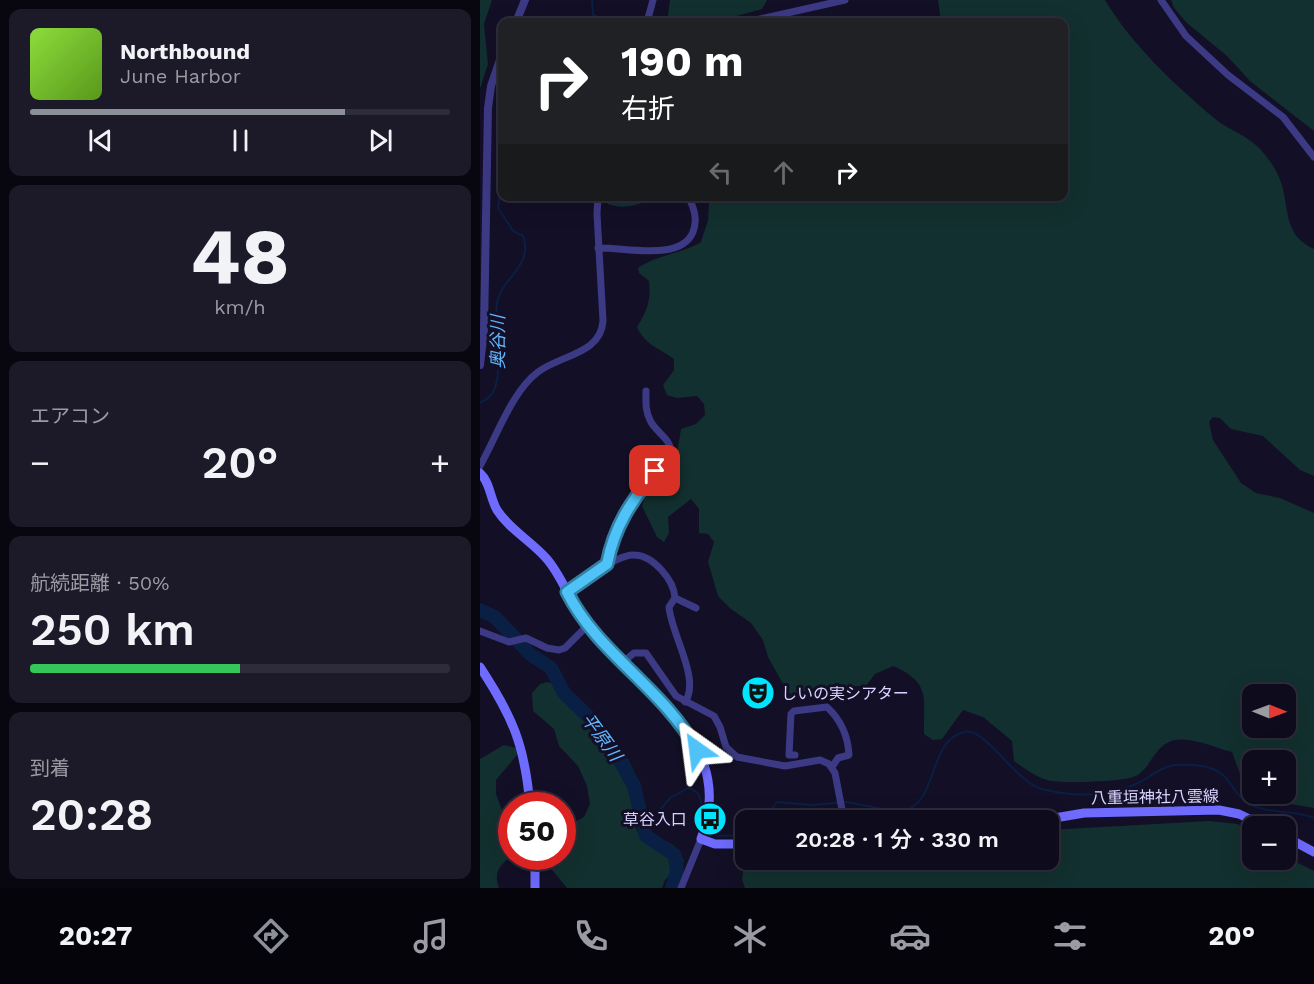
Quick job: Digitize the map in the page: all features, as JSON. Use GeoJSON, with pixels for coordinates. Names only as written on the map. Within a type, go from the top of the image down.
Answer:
{"type":"FeatureCollection","features":[{"type":"Feature","properties":{"kind":"main road"},"geometry":{"type":"LineString","coordinates":[[480,473],[487,481],[497,510],[546,558],[587,626],[668,706],[697,750],[710,798],[703,832],[715,844],[735,844]]}},
{"type":"Feature","properties":{"kind":"main road"},"geometry":{"type":"LineString","coordinates":[[480,667],[516,729],[524,759],[528,792]]}},
{"type":"Feature","properties":{"kind":"main road","name":"八重垣神社八雲線"},"geometry":{"type":"LineString","coordinates":[[1059,817],[1084,813],[1220,810],[1243,816]]}},
{"type":"Feature","properties":{"kind":"main road"},"geometry":{"type":"LineString","coordinates":[[1296,842],[1314,852]]}},
{"type":"Feature","properties":{"kind":"main road"},"geometry":{"type":"LineString","coordinates":[[535,870],[535,888]]}},
{"type":"Feature","properties":{"kind":"street"},"geometry":{"type":"LineString","coordinates":[[518,18],[525,0]]}},
{"type":"Feature","properties":{"kind":"street"},"geometry":{"type":"LineString","coordinates":[[648,18],[653,0]]}},
{"type":"Feature","properties":{"kind":"street"},"geometry":{"type":"LineString","coordinates":[[765,18],[845,0]]}},
{"type":"Feature","properties":{"kind":"street"},"geometry":{"type":"LineString","coordinates":[[1161,0],[1186,36],[1228,75],[1283,117],[1314,157]]}},
{"type":"Feature","properties":{"kind":"street"},"geometry":{"type":"LineString","coordinates":[[480,365],[484,329],[488,108],[491,86],[498,66]]}},
{"type":"Feature","properties":{"kind":"street"},"geometry":{"type":"LineString","coordinates":[[480,466],[531,378],[552,363],[591,345],[602,333],[598,201]]}},
{"type":"Feature","properties":{"kind":"street"},"geometry":{"type":"LineString","coordinates":[[598,248],[663,251],[684,244],[692,234],[696,217],[690,201]]}},
{"type":"Feature","properties":{"kind":"street"},"geometry":{"type":"LineString","coordinates":[[607,564],[612,536],[633,500],[672,447],[651,423],[645,406],[646,391]]}},
{"type":"Feature","properties":{"kind":"street"},"geometry":{"type":"LineString","coordinates":[[567,592],[607,564],[627,556],[645,557],[671,582],[675,598]]}},
{"type":"Feature","properties":{"kind":"street"},"geometry":{"type":"LineString","coordinates":[[675,598],[696,608]]}},
{"type":"Feature","properties":{"kind":"street"},"geometry":{"type":"LineString","coordinates":[[675,598],[670,602],[669,611],[691,685],[685,702]]}},
{"type":"Feature","properties":{"kind":"street"},"geometry":{"type":"LineString","coordinates":[[480,631],[515,641],[530,639],[547,648],[559,650],[565,648],[587,626]]}},
{"type":"Feature","properties":{"kind":"street"},"geometry":{"type":"LineString","coordinates":[[623,662],[634,653],[646,653],[671,691],[685,702],[714,716],[726,747],[737,757],[786,766],[820,760],[832,767],[842,810]]}},
{"type":"Feature","properties":{"kind":"street"},"geometry":{"type":"LineString","coordinates":[[795,755],[789,755],[790,714],[794,711],[826,707],[849,741],[849,755],[838,758],[832,767]]}},
{"type":"Feature","properties":{"kind":"street"},"geometry":{"type":"LineString","coordinates":[[681,888],[703,832]]}},
{"type":"Feature","properties":{"kind":"green space"},"geometry":{"type":"Polygon","coordinates":[[[480,0],[492,0],[484,24],[488,64],[480,89],[480,0]]]}},
{"type":"Feature","properties":{"kind":"green space"},"geometry":{"type":"Polygon","coordinates":[[[670,0],[767,0],[762,9],[731,18],[668,18],[670,0]]]}},
{"type":"Feature","properties":{"kind":"green space"},"geometry":{"type":"Polygon","coordinates":[[[938,0],[1105,0],[1128,33],[1169,77],[1214,118],[1254,143],[1278,175],[1291,226],[1296,235],[1303,243],[1314,249],[1314,476],[1300,470],[1263,436],[1231,429],[1220,418],[1213,417],[1209,422],[1213,440],[1241,483],[1256,493],[1280,498],[1314,513],[1314,808],[1291,804],[1296,804],[1296,750],[1242,750],[1242,780],[1232,752],[1200,742],[1176,740],[1164,745],[1138,775],[1093,782],[1054,781],[1034,774],[1014,761],[1012,741],[983,717],[963,710],[942,739],[933,740],[924,734],[924,702],[920,686],[905,672],[893,666],[875,674],[866,686],[855,686],[845,698],[834,691],[800,696],[788,693],[768,657],[763,640],[751,623],[731,609],[718,596],[708,562],[714,542],[708,534],[699,533],[699,509],[691,499],[668,517],[669,533],[664,542],[657,537],[642,506],[647,492],[670,467],[677,453],[681,429],[696,424],[705,415],[704,404],[697,396],[677,398],[667,395],[663,385],[674,370],[674,359],[648,342],[637,327],[649,300],[649,281],[639,273],[638,268],[701,242],[708,220],[709,203],[707,201],[1068,201],[1068,18],[940,18],[938,0]]]}},
{"type":"Feature","properties":{"kind":"green space"},"geometry":{"type":"Polygon","coordinates":[[[1171,0],[1314,0],[1314,131],[1250,81],[1227,56],[1187,23],[1174,8],[1171,0]]]}},
{"type":"Feature","properties":{"kind":"green space"},"geometry":{"type":"Polygon","coordinates":[[[608,201],[644,201],[625,207],[608,204],[608,201]]]}},
{"type":"Feature","properties":{"kind":"green space"},"geometry":{"type":"Polygon","coordinates":[[[547,682],[555,684],[568,703],[604,732],[627,758],[635,778],[632,812],[637,830],[644,840],[658,840],[673,845],[684,861],[665,880],[662,888],[567,888],[552,870],[576,870],[576,821],[584,817],[590,804],[587,786],[578,766],[559,746],[554,729],[533,711],[532,693],[540,684],[547,682]]]}},
{"type":"Feature","properties":{"kind":"green space"},"geometry":{"type":"Polygon","coordinates":[[[504,745],[516,748],[517,755],[496,780],[499,888],[480,888],[480,759],[504,745]]]}},
{"type":"Feature","properties":{"kind":"green space"},"geometry":{"type":"Polygon","coordinates":[[[1209,821],[1238,824],[1242,827],[1242,870],[1296,870],[1296,862],[1314,871],[1314,888],[745,888],[742,879],[743,870],[1059,870],[1059,829],[1209,821]]]}},
{"type":"Feature","properties":{"kind":"waterway","name":"奥谷川"},"geometry":{"type":"LineString","coordinates":[[592,0],[593,15],[598,18]]}},
{"type":"Feature","properties":{"kind":"waterway","name":"奥谷川"},"geometry":{"type":"LineString","coordinates":[[480,403],[491,395],[498,376],[497,302],[500,293],[521,263],[525,246],[523,236],[513,231],[498,208],[499,201]]}},
{"type":"Feature","properties":{"kind":"waterway","name":"平原川"},"geometry":{"type":"LineString","coordinates":[[480,610],[495,617],[530,654],[551,668],[564,693],[591,719],[618,757],[634,786],[646,836],[675,855],[677,872],[672,888]]}},
{"type":"Feature","properties":{"kind":"waterway"},"geometry":{"type":"LineString","coordinates":[[904,810],[921,799],[944,748],[952,738],[964,732],[972,732],[981,737],[1021,776],[1042,789],[1077,794],[1102,793],[1136,784],[1171,766],[1195,765],[1219,772],[1241,798],[1250,804],[1263,809],[1314,818]]}},
{"type":"Feature","properties":{"kind":"waterway"},"geometry":{"type":"LineString","coordinates":[[643,830],[670,798],[688,788],[700,797],[701,822]]}},
{"type":"Feature","properties":{"kind":"waterway"},"geometry":{"type":"LineString","coordinates":[[771,810],[777,802],[812,805],[847,802],[889,810]]}},
{"type":"Feature","properties":{"kind":"waterway"},"geometry":{"type":"LineString","coordinates":[[706,829],[717,836],[735,835]]}},
{"type":"Feature","properties":{"kind":"place","name":"しいの実シアター"},"geometry":{"type":"Point","coordinates":[758,693]}},
{"type":"Feature","properties":{"kind":"place","name":"草谷入口"},"geometry":{"type":"Point","coordinates":[710,819]}},
{"type":"Feature","properties":{"kind":"route"},"geometry":{"type":"LineString","coordinates":[[655,471],[633,500],[612,536],[607,564],[567,592],[587,626],[668,706],[697,750]]}}]}
